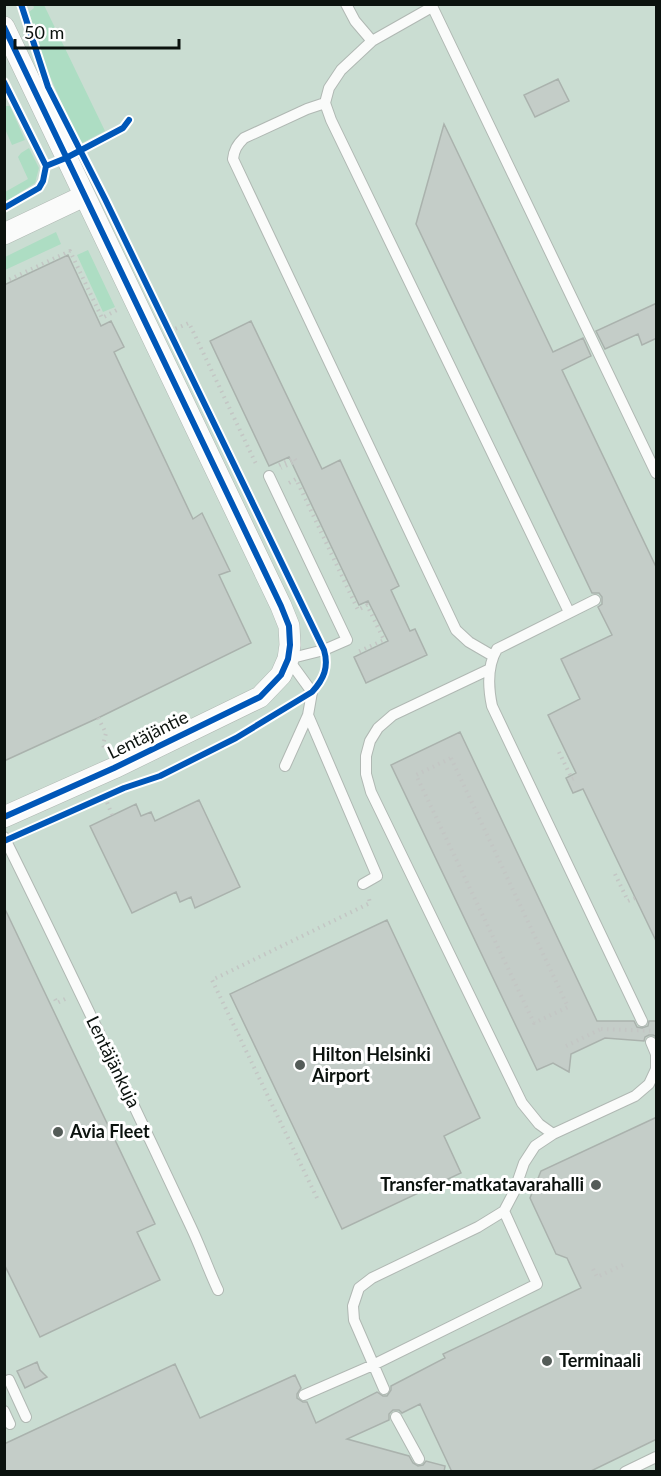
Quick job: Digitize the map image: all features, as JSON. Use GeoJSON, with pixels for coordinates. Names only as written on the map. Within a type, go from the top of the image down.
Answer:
{"type":"FeatureCollection","features":[{"type":"Feature","properties":{"kind":"street"},"geometry":{"type":"LineString","coordinates":[[4,27],[281,606],[289,626],[288,659]]}},
{"type":"Feature","properties":{"kind":"street"},"geometry":{"type":"LineString","coordinates":[[4,234],[84,196]]}},
{"type":"Feature","properties":{"kind":"street","name":"Lentäjäntie"},"geometry":{"type":"LineString","coordinates":[[4,818],[114,768],[260,696],[281,675],[288,659]]}},
{"type":"Feature","properties":{"kind":"lane"},"geometry":{"type":"LineString","coordinates":[[346,4],[355,21],[372,41]]}},
{"type":"Feature","properties":{"kind":"lane"},"geometry":{"type":"LineString","coordinates":[[569,612],[325,104],[329,88],[341,70],[372,41],[432,6],[657,472]]}},
{"type":"Feature","properties":{"kind":"lane"},"geometry":{"type":"LineString","coordinates":[[325,104],[307,109],[244,138],[238,144],[233,159],[456,630],[469,642],[493,656]]}},
{"type":"Feature","properties":{"kind":"lane"},"geometry":{"type":"LineString","coordinates":[[272,472],[347,640],[324,650],[288,659],[312,692],[308,715],[285,766]]}},
{"type":"Feature","properties":{"kind":"lane"},"geometry":{"type":"LineString","coordinates":[[595,600],[497,649],[493,656],[488,688],[492,706],[642,1021]]}},
{"type":"Feature","properties":{"kind":"lane"},"geometry":{"type":"LineString","coordinates":[[490,669],[393,715],[378,728],[369,741],[366,774],[371,792],[522,1102],[539,1124],[553,1134]]}},
{"type":"Feature","properties":{"kind":"lane"},"geometry":{"type":"LineString","coordinates":[[308,715],[376,876],[363,884]]}},
{"type":"Feature","properties":{"kind":"lane","name":"Lentäjänkuja"},"geometry":{"type":"LineString","coordinates":[[4,837],[174,1190],[218,1290]]}},
{"type":"Feature","properties":{"kind":"lane"},"geometry":{"type":"LineString","coordinates":[[384,1389],[354,1320],[353,1306],[360,1288],[372,1278],[478,1227],[504,1211],[514,1192],[524,1163],[535,1146],[553,1134],[635,1096],[649,1084],[656,1069],[657,1054],[651,1042]]}},
{"type":"Feature","properties":{"kind":"lane"},"geometry":{"type":"LineString","coordinates":[[304,1395],[373,1365],[537,1284],[504,1211]]}},
{"type":"Feature","properties":{"kind":"lane"},"geometry":{"type":"LineString","coordinates":[[9,1380],[27,1417]]}},
{"type":"Feature","properties":{"kind":"lane"},"geometry":{"type":"LineString","coordinates":[[4,1411],[10,1424]]}},
{"type":"Feature","properties":{"kind":"lane"},"geometry":{"type":"LineString","coordinates":[[396,1416],[419,1459]]}},
{"type":"Feature","properties":{"kind":"lane"},"geometry":{"type":"LineString","coordinates":[[624,1472],[657,1457]]}},
{"type":"Feature","properties":{"kind":"path"},"geometry":{"type":"LineString","coordinates":[[4,282],[70,251],[102,318],[121,308]]}},
{"type":"Feature","properties":{"kind":"path"},"geometry":{"type":"LineString","coordinates":[[165,321],[175,342]]}},
{"type":"Feature","properties":{"kind":"path"},"geometry":{"type":"LineString","coordinates":[[170,331],[189,323],[258,469]]}},
{"type":"Feature","properties":{"kind":"path"},"geometry":{"type":"LineString","coordinates":[[294,458],[296,461],[272,472],[294,458]]}},
{"type":"Feature","properties":{"kind":"path"},"geometry":{"type":"LineString","coordinates":[[282,486],[296,479],[358,610],[367,605],[383,636],[384,640],[355,654]]}},
{"type":"Feature","properties":{"kind":"path"},"geometry":{"type":"LineString","coordinates":[[559,752],[572,779],[577,777]]}},
{"type":"Feature","properties":{"kind":"path"},"geometry":{"type":"LineString","coordinates":[[450,758],[568,1007],[534,1023],[416,774],[450,758]]}},
{"type":"Feature","properties":{"kind":"path"},"geometry":{"type":"LineString","coordinates":[[94,801],[115,792]]}},
{"type":"Feature","properties":{"kind":"path"},"geometry":{"type":"LineString","coordinates":[[105,797],[112,815]]}},
{"type":"Feature","properties":{"kind":"path"},"geometry":{"type":"LineString","coordinates":[[615,874],[628,901],[635,898]]}},
{"type":"Feature","properties":{"kind":"path"},"geometry":{"type":"LineString","coordinates":[[316,1198],[212,980],[370,903]]}},
{"type":"Feature","properties":{"kind":"path"},"geometry":{"type":"LineString","coordinates":[[55,999],[57,1003],[68,997]]}},
{"type":"Feature","properties":{"kind":"path"},"geometry":{"type":"LineString","coordinates":[[566,1046],[601,1029],[657,1031]]}},
{"type":"Feature","properties":{"kind":"path"},"geometry":{"type":"LineString","coordinates":[[593,1269],[597,1278],[623,1264]]}},
{"type":"Feature","properties":{"kind":"shaded area"},"geometry":{"type":"Polygon","coordinates":[[[5,5],[656,5],[656,1471],[5,1472],[5,5]]]}},
{"type":"Feature","properties":{"kind":"green space"},"geometry":{"type":"Polygon","coordinates":[[[33,5],[44,5],[105,131],[80,144],[44,63],[29,12],[34,8],[33,5]]]}},
{"type":"Feature","properties":{"kind":"green space"},"geometry":{"type":"Polygon","coordinates":[[[5,106],[10,106],[25,140],[12,145],[5,129],[5,106]]]}},
{"type":"Feature","properties":{"kind":"green space"},"geometry":{"type":"Polygon","coordinates":[[[29,148],[39,168],[35,183],[5,202],[5,192],[28,179],[18,157],[29,148]]]}},
{"type":"Feature","properties":{"kind":"green space"},"geometry":{"type":"Polygon","coordinates":[[[56,232],[61,244],[5,270],[5,257],[56,232]]]}},
{"type":"Feature","properties":{"kind":"green space"},"geometry":{"type":"Polygon","coordinates":[[[88,250],[115,307],[103,312],[77,255],[88,250]]]}},
{"type":"Feature","properties":{"kind":"building"},"geometry":{"type":"Polygon","coordinates":[[[558,79],[569,101],[535,117],[524,95],[558,79]]]}},
{"type":"Feature","properties":{"kind":"building"},"geometry":{"type":"Polygon","coordinates":[[[444,124],[553,352],[583,338],[591,356],[562,370],[657,569],[657,943],[583,789],[573,793],[566,778],[576,773],[548,715],[580,699],[561,659],[612,635],[598,607],[602,604],[602,597],[599,593],[592,593],[416,224],[444,124]]]}},
{"type":"Feature","properties":{"kind":"building"},"geometry":{"type":"Polygon","coordinates":[[[68,255],[101,326],[111,321],[124,347],[114,352],[193,519],[202,513],[230,571],[219,575],[251,643],[4,761],[4,285],[68,255]]]}},
{"type":"Feature","properties":{"kind":"building"},"geometry":{"type":"Polygon","coordinates":[[[657,303],[657,338],[642,345],[638,334],[605,349],[596,331],[657,303]]]}},
{"type":"Feature","properties":{"kind":"building"},"geometry":{"type":"Polygon","coordinates":[[[251,321],[322,469],[340,460],[399,586],[391,590],[410,631],[415,629],[427,655],[366,683],[354,657],[388,641],[368,601],[359,605],[289,457],[269,466],[210,341],[251,321]]]}},
{"type":"Feature","properties":{"kind":"building"},"geometry":{"type":"Polygon","coordinates":[[[460,732],[597,1021],[634,1021],[637,1027],[642,1028],[648,1026],[649,1021],[657,1021],[657,1037],[649,1035],[644,1041],[605,1038],[571,1054],[569,1072],[553,1063],[537,1070],[391,765],[460,732]]]}},
{"type":"Feature","properties":{"kind":"building"},"geometry":{"type":"Polygon","coordinates":[[[199,800],[240,887],[195,908],[191,897],[180,902],[176,892],[132,913],[90,826],[136,804],[141,816],[151,812],[155,821],[199,800]]]}},
{"type":"Feature","properties":{"kind":"building","name":"Avia Fleet"},"geometry":{"type":"Polygon","coordinates":[[[4,907],[155,1224],[137,1232],[160,1280],[40,1337],[4,1264],[4,907]]]}},
{"type":"Feature","properties":{"kind":"building","name":"Hilton Helsinki Airport"},"geometry":{"type":"Polygon","coordinates":[[[387,920],[480,1118],[444,1136],[461,1173],[342,1229],[230,994],[387,920]]]}},
{"type":"Feature","properties":{"kind":"building","name":"Terminaali"},"geometry":{"type":"Polygon","coordinates":[[[657,1117],[657,1439],[589,1472],[452,1472],[420,1404],[402,1413],[399,1410],[393,1410],[389,1414],[389,1420],[347,1439],[409,1456],[418,1466],[423,1465],[426,1461],[445,1466],[444,1472],[4,1472],[4,1444],[175,1364],[200,1418],[295,1375],[301,1388],[297,1398],[307,1402],[316,1423],[377,1392],[387,1396],[391,1386],[445,1358],[443,1354],[581,1288],[567,1258],[556,1254],[530,1198],[541,1171],[657,1117]]]}},
{"type":"Feature","properties":{"kind":"building"},"geometry":{"type":"Polygon","coordinates":[[[37,1362],[40,1370],[47,1377],[25,1388],[17,1371],[37,1362]]]}},
{"type":"Feature","properties":{"kind":"cycle path"},"geometry":{"type":"LineString","coordinates":[[4,841],[124,788],[160,776],[236,738],[312,692],[320,682],[326,667],[324,650],[105,199],[48,87],[21,4]]}},
{"type":"Feature","properties":{"kind":"cycle path"},"geometry":{"type":"LineString","coordinates":[[4,27],[281,606],[289,626],[290,645],[288,659],[281,675],[260,697],[114,768],[4,817]]}},
{"type":"Feature","properties":{"kind":"cycle path"},"geometry":{"type":"LineString","coordinates":[[4,82],[46,166]]}},
{"type":"Feature","properties":{"kind":"cycle path"},"geometry":{"type":"LineString","coordinates":[[4,208],[39,188],[46,166],[123,128],[129,120]]}},
{"type":"Feature","properties":{"kind":"place","name":"Hilton Helsinki Airport"},"geometry":{"type":"Point","coordinates":[300,1065]}},
{"type":"Feature","properties":{"kind":"place","name":"Avia Fleet"},"geometry":{"type":"Point","coordinates":[58,1132]}},
{"type":"Feature","properties":{"kind":"place","name":"Transfer-matkatavarahalli"},"geometry":{"type":"Point","coordinates":[596,1185]}},
{"type":"Feature","properties":{"kind":"place","name":"Terminaali"},"geometry":{"type":"Point","coordinates":[547,1361]}}]}
